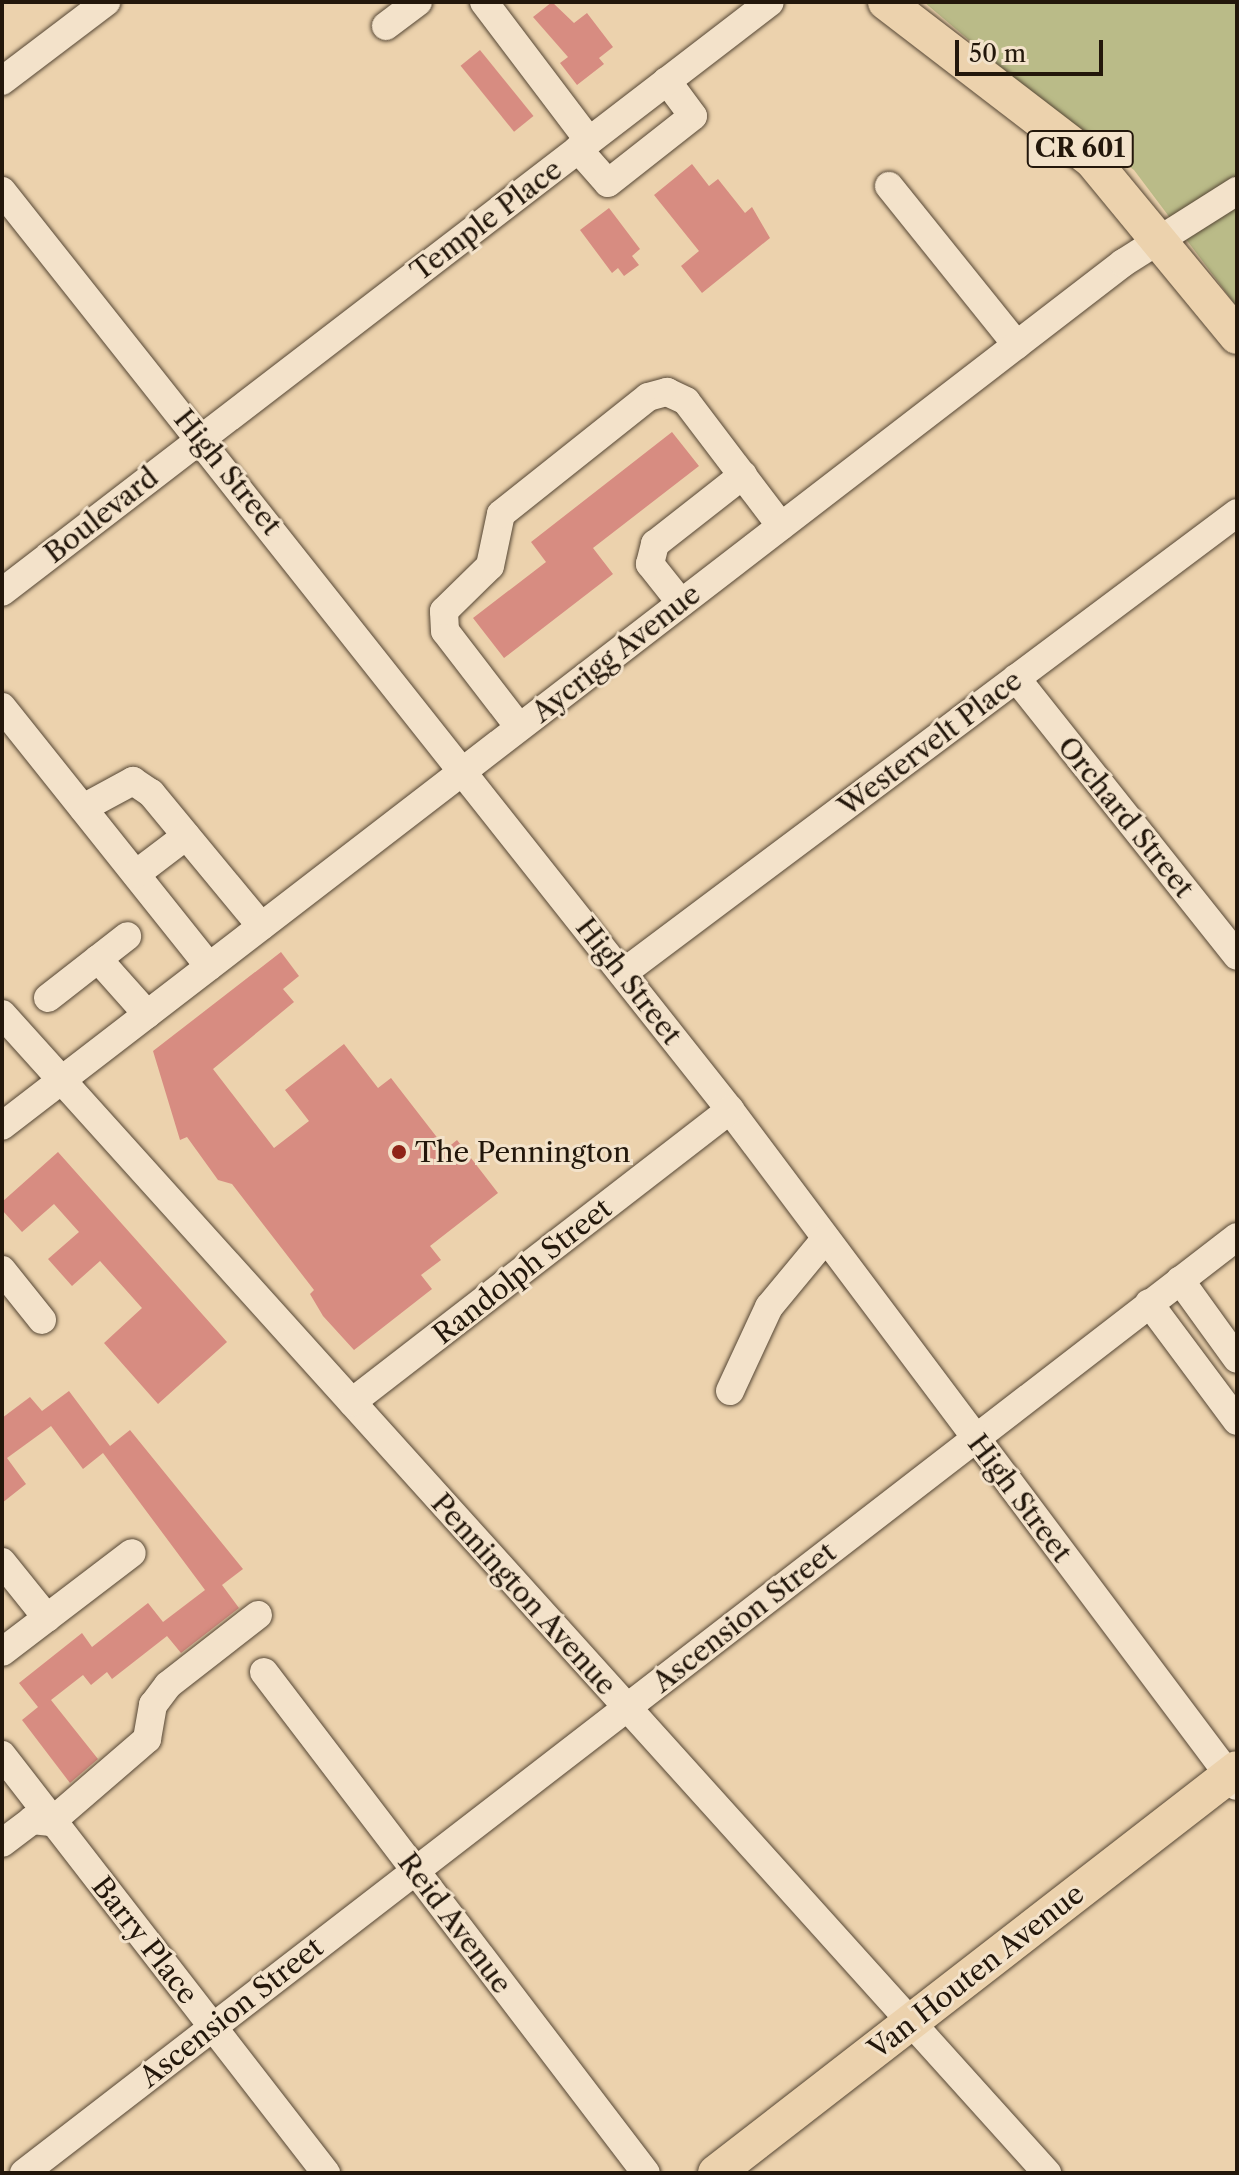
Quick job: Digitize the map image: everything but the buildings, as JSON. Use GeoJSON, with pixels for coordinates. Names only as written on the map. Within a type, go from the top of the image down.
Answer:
{"type":"FeatureCollection","features":[{"type":"Feature","properties":{"kind":"main road","name":"CR 601"},"geometry":{"type":"LineString","coordinates":[[886,2],[1092,160],[1237,336]]}},
{"type":"Feature","properties":{"kind":"main road","name":"Van Houten Avenue"},"geometry":{"type":"LineString","coordinates":[[716,2173],[1234,1777]]}},
{"type":"Feature","properties":{"kind":"street"},"geometry":{"type":"LineString","coordinates":[[2,81],[106,2]]}},
{"type":"Feature","properties":{"kind":"street"},"geometry":{"type":"LineString","coordinates":[[386,26],[418,2]]}},
{"type":"Feature","properties":{"kind":"street"},"geometry":{"type":"LineString","coordinates":[[484,2],[608,183],[693,116],[667,81]]}},
{"type":"Feature","properties":{"kind":"street","name":"Temple Place"},"geometry":{"type":"LineString","coordinates":[[201,438],[770,2]]}},
{"type":"Feature","properties":{"kind":"street"},"geometry":{"type":"LineString","coordinates":[[889,186],[1017,345]]}},
{"type":"Feature","properties":{"kind":"street","name":"High Street"},"geometry":{"type":"LineString","coordinates":[[2,191],[464,770],[730,1110],[1234,1777]]}},
{"type":"Feature","properties":{"kind":"street","name":"Aycrigg Avenue"},"geometry":{"type":"LineString","coordinates":[[2,1126],[1017,345],[1159,239],[1237,191]]}},
{"type":"Feature","properties":{"kind":"street"},"geometry":{"type":"LineString","coordinates":[[519,727],[443,622],[449,600],[490,566],[501,514],[657,393],[686,401],[781,526]]}},
{"type":"Feature","properties":{"kind":"street","name":"Boulevard"},"geometry":{"type":"LineString","coordinates":[[4,585],[201,438]]}},
{"type":"Feature","properties":{"kind":"street"},"geometry":{"type":"LineString","coordinates":[[681,603],[650,564],[655,544],[743,475]]}},
{"type":"Feature","properties":{"kind":"street","name":"Westervelt Place"},"geometry":{"type":"LineString","coordinates":[[623,973],[1237,513]]}},
{"type":"Feature","properties":{"kind":"street","name":"Orchard Street"},"geometry":{"type":"LineString","coordinates":[[1016,678],[1237,956]]}},
{"type":"Feature","properties":{"kind":"street"},"geometry":{"type":"LineString","coordinates":[[2,707],[209,966]]}},
{"type":"Feature","properties":{"kind":"street"},"geometry":{"type":"LineString","coordinates":[[83,808],[133,781],[186,836],[261,926]]}},
{"type":"Feature","properties":{"kind":"street"},"geometry":{"type":"LineString","coordinates":[[136,874],[186,836]]}},
{"type":"Feature","properties":{"kind":"street"},"geometry":{"type":"LineString","coordinates":[[48,998],[127,936]]}},
{"type":"Feature","properties":{"kind":"street"},"geometry":{"type":"LineString","coordinates":[[98,959],[147,1014]]}},
{"type":"Feature","properties":{"kind":"street","name":"Pennington Avenue"},"geometry":{"type":"LineString","coordinates":[[2,1014],[1047,2173]]}},
{"type":"Feature","properties":{"kind":"street","name":"Randolph Street"},"geometry":{"type":"LineString","coordinates":[[352,1402],[730,1110]]}},
{"type":"Feature","properties":{"kind":"street","name":"Ascension Street"},"geometry":{"type":"LineString","coordinates":[[24,2173],[1237,1237]]}},
{"type":"Feature","properties":{"kind":"street"},"geometry":{"type":"LineString","coordinates":[[730,1391],[769,1307],[826,1238]]}},
{"type":"Feature","properties":{"kind":"street"},"geometry":{"type":"LineString","coordinates":[[2,1270],[42,1320]]}},
{"type":"Feature","properties":{"kind":"street"},"geometry":{"type":"LineString","coordinates":[[1180,1280],[1237,1359]]}},
{"type":"Feature","properties":{"kind":"street"},"geometry":{"type":"LineString","coordinates":[[1149,1303],[1237,1421]]}},
{"type":"Feature","properties":{"kind":"street"},"geometry":{"type":"LineString","coordinates":[[2,1652],[132,1553]]}},
{"type":"Feature","properties":{"kind":"street"},"geometry":{"type":"LineString","coordinates":[[2,1562],[47,1618]]}},
{"type":"Feature","properties":{"kind":"street"},"geometry":{"type":"LineString","coordinates":[[2,1843],[32,1820],[51,1822],[147,1739],[153,1705],[168,1685],[258,1615]]}},
{"type":"Feature","properties":{"kind":"street","name":"Reid Avenue"},"geometry":{"type":"LineString","coordinates":[[264,1672],[646,2173]]}},
{"type":"Feature","properties":{"kind":"street","name":"Barry Place"},"geometry":{"type":"LineString","coordinates":[[2,1755],[326,2173]]}},
{"type":"Feature","properties":{"kind":"green space"},"geometry":{"type":"Polygon","coordinates":[[[924,2],[1237,2],[1237,307],[1134,170],[1057,115],[924,2]]]}},
{"type":"Feature","properties":{"kind":"place","name":"The Pennington"},"geometry":{"type":"Point","coordinates":[399,1152]}}]}
